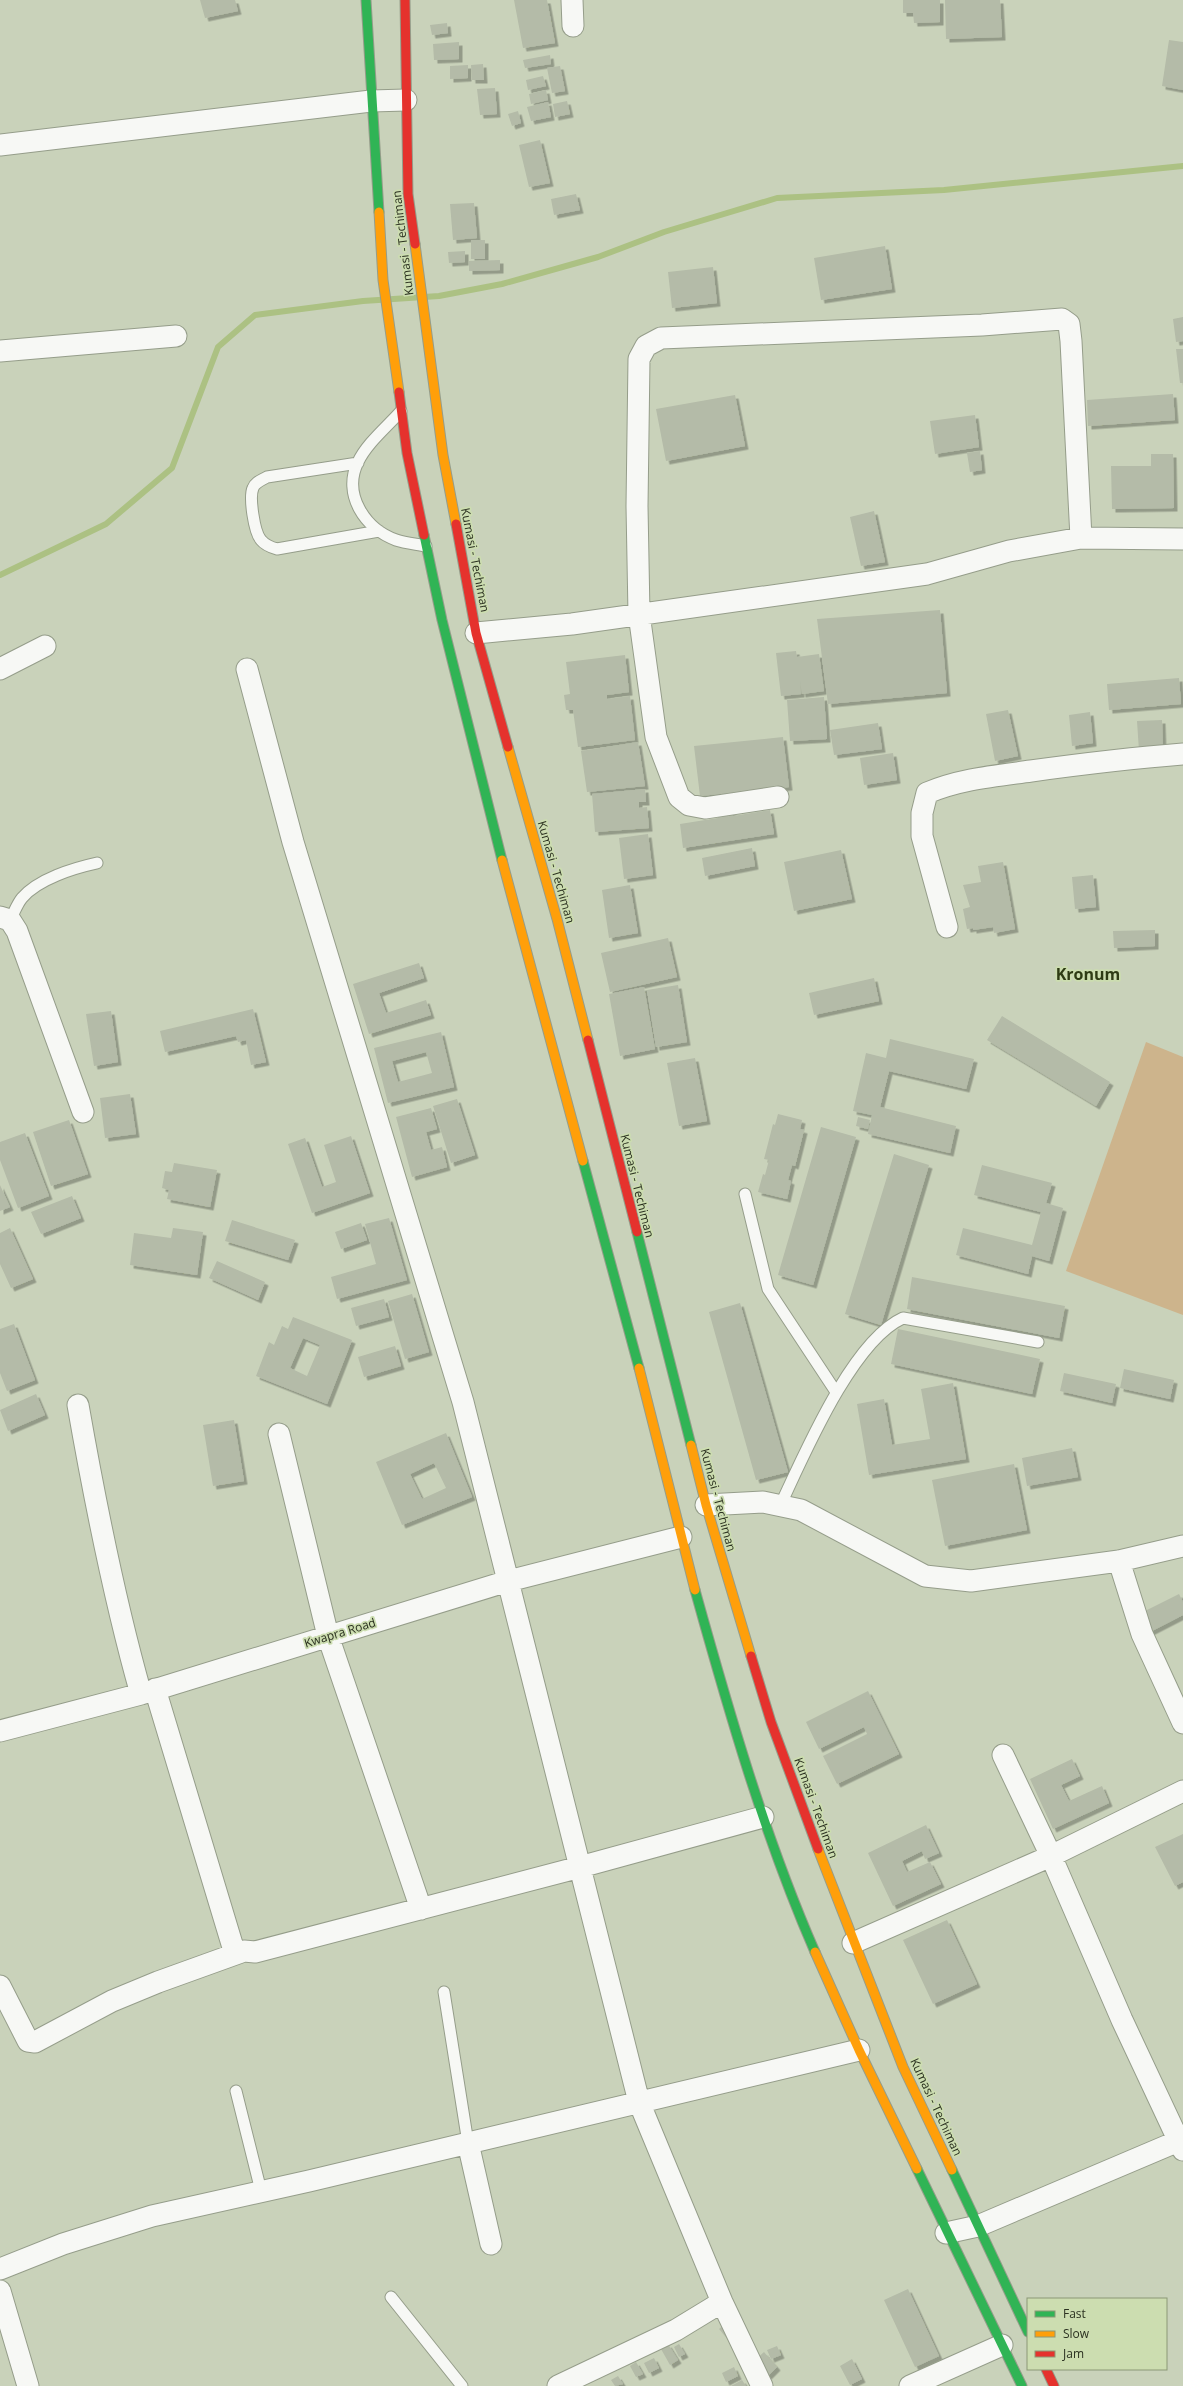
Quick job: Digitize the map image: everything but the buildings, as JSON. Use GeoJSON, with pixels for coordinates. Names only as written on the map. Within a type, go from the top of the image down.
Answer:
{"type":"FeatureCollection","features":[{"type":"Feature","properties":{"kind":"highway"},"geometry":{"type":"LineString","coordinates":[[366,0],[383,280],[407,452],[426,546],[442,620],[520,930],[652,1416],[681,1537],[722,1688],[763,1817],[804,1926],[859,2050],[946,2233],[1022,2386]]}},
{"type":"Feature","properties":{"kind":"highway","name":"Kumasi - Techiman"},"geometry":{"type":"LineString","coordinates":[[405,0],[408,194],[417,275],[443,455],[476,633],[557,919],[706,1505],[771,1722],[853,1943],[903,2067],[1027,2330]]}},
{"type":"Feature","properties":{"kind":"highway"},"geometry":{"type":"LineString","coordinates":[[1046,2370],[1054,2386]]}},
{"type":"Feature","properties":{"kind":"street"},"geometry":{"type":"LineString","coordinates":[[572,0],[573,26]]}},
{"type":"Feature","properties":{"kind":"street"},"geometry":{"type":"LineString","coordinates":[[0,145],[371,101],[406,100]]}},
{"type":"Feature","properties":{"kind":"street"},"geometry":{"type":"LineString","coordinates":[[778,797],[705,808],[689,806],[679,797],[656,737],[639,614],[637,506],[639,359],[646,346],[661,338],[982,325],[1062,319],[1069,324],[1071,341],[1082,538]]}},
{"type":"Feature","properties":{"kind":"street"},"geometry":{"type":"LineString","coordinates":[[0,351],[176,336]]}},
{"type":"Feature","properties":{"kind":"street"},"geometry":{"type":"LineString","coordinates":[[476,633],[572,624],[927,574],[1009,551],[1082,538],[1183,539]]}},
{"type":"Feature","properties":{"kind":"street"},"geometry":{"type":"LineString","coordinates":[[0,669],[45,646]]}},
{"type":"Feature","properties":{"kind":"street"},"geometry":{"type":"LineString","coordinates":[[247,669],[293,842],[463,1402],[639,2102],[722,2302],[762,2386]]}},
{"type":"Feature","properties":{"kind":"street"},"geometry":{"type":"LineString","coordinates":[[947,927],[922,836],[922,813],[927,793],[949,784],[972,779],[1112,760],[1183,754]]}},
{"type":"Feature","properties":{"kind":"street"},"geometry":{"type":"LineString","coordinates":[[5,919],[17,931],[83,1112]]}},
{"type":"Feature","properties":{"kind":"street"},"geometry":{"type":"LineString","coordinates":[[78,1405],[92,1485],[121,1622],[148,1691],[235,1954]]}},
{"type":"Feature","properties":{"kind":"street"},"geometry":{"type":"LineString","coordinates":[[279,1434],[328,1636],[421,1909]]}},
{"type":"Feature","properties":{"kind":"street"},"geometry":{"type":"LineString","coordinates":[[706,1505],[763,1502],[801,1510],[925,1576],[971,1581],[1118,1561],[1183,1546]]}},
{"type":"Feature","properties":{"kind":"street","name":"Kwapra Road"},"geometry":{"type":"LineString","coordinates":[[0,1731],[148,1691],[508,1581],[681,1537]]}},
{"type":"Feature","properties":{"kind":"street"},"geometry":{"type":"LineString","coordinates":[[1118,1561],[1142,1634],[1183,1723]]}},
{"type":"Feature","properties":{"kind":"street"},"geometry":{"type":"LineString","coordinates":[[946,2233],[978,2226],[1182,2143],[1122,2020],[1051,1856],[1003,1754]]}},
{"type":"Feature","properties":{"kind":"street"},"geometry":{"type":"LineString","coordinates":[[853,1943],[1051,1856],[1183,1791]]}},
{"type":"Feature","properties":{"kind":"street"},"geometry":{"type":"LineString","coordinates":[[0,1986],[28,2041],[35,2042],[112,2001],[158,1982],[244,1951],[255,1952],[580,1867],[763,1817]]}},
{"type":"Feature","properties":{"kind":"street"},"geometry":{"type":"LineString","coordinates":[[0,2269],[63,2244],[152,2216],[859,2050]]}},
{"type":"Feature","properties":{"kind":"street"},"geometry":{"type":"LineString","coordinates":[[468,2143],[491,2244]]}},
{"type":"Feature","properties":{"kind":"street"},"geometry":{"type":"LineString","coordinates":[[0,2291],[28,2386]]}},
{"type":"Feature","properties":{"kind":"street"},"geometry":{"type":"LineString","coordinates":[[558,2386],[676,2330],[722,2302]]}},
{"type":"Feature","properties":{"kind":"street"},"geometry":{"type":"LineString","coordinates":[[910,2386],[1002,2345]]}},
{"type":"Feature","properties":{"kind":"lane"},"geometry":{"type":"LineString","coordinates":[[402,411],[382,431],[358,463],[352,483],[355,501],[363,517],[379,531],[395,540],[426,546]]}},
{"type":"Feature","properties":{"kind":"lane"},"geometry":{"type":"LineString","coordinates":[[358,463],[268,477],[258,482],[253,487],[251,496],[256,531],[264,544],[277,549],[379,531]]}},
{"type":"Feature","properties":{"kind":"lane"},"geometry":{"type":"LineString","coordinates":[[5,919],[21,898],[31,890],[71,868],[97,863]]}},
{"type":"Feature","properties":{"kind":"lane"},"geometry":{"type":"LineString","coordinates":[[745,1194],[768,1289],[836,1392]]}},
{"type":"Feature","properties":{"kind":"lane"},"geometry":{"type":"LineString","coordinates":[[780,1506],[836,1392],[879,1335],[891,1323],[903,1318],[1038,1342]]}},
{"type":"Feature","properties":{"kind":"lane"},"geometry":{"type":"LineString","coordinates":[[444,1992],[468,2143]]}},
{"type":"Feature","properties":{"kind":"lane"},"geometry":{"type":"LineString","coordinates":[[236,2091],[261,2191]]}},
{"type":"Feature","properties":{"kind":"lane"},"geometry":{"type":"LineString","coordinates":[[391,2297],[462,2386]]}},
{"type":"Feature","properties":{"kind":"shaded area"},"geometry":{"type":"Polygon","coordinates":[[[1146,1042],[1183,1057],[1183,1315],[1066,1271],[1146,1042]]]}},
{"type":"Feature","properties":{"kind":"waterway"},"geometry":{"type":"LineString","coordinates":[[0,575],[106,524],[172,468],[218,347],[255,315],[363,301],[439,296],[502,284],[598,257],[664,232],[777,198],[944,190],[1183,166]]}},
{"type":"Feature","properties":{"kind":"traffic: fast"},"geometry":{"type":"LineString","coordinates":[[366,0],[379,212]]}},
{"type":"Feature","properties":{"kind":"traffic: fast"},"geometry":{"type":"LineString","coordinates":[[424,535],[442,620],[502,860]]}},
{"type":"Feature","properties":{"kind":"traffic: fast"},"geometry":{"type":"LineString","coordinates":[[583,1161],[639,1368]]}},
{"type":"Feature","properties":{"kind":"traffic: fast"},"geometry":{"type":"LineString","coordinates":[[637,1232],[691,1445]]}},
{"type":"Feature","properties":{"kind":"traffic: fast"},"geometry":{"type":"LineString","coordinates":[[695,1590],[734,1727],[749,1773],[780,1863],[815,1952]]}},
{"type":"Feature","properties":{"kind":"traffic: fast"},"geometry":{"type":"LineString","coordinates":[[917,2169],[1022,2386]]}},
{"type":"Feature","properties":{"kind":"traffic: fast"},"geometry":{"type":"LineString","coordinates":[[952,2170],[1027,2330]]}},
{"type":"Feature","properties":{"kind":"traffic: slow"},"geometry":{"type":"LineString","coordinates":[[379,212],[383,280],[399,392]]}},
{"type":"Feature","properties":{"kind":"traffic: slow"},"geometry":{"type":"LineString","coordinates":[[415,244],[443,455],[456,524]]}},
{"type":"Feature","properties":{"kind":"traffic: slow"},"geometry":{"type":"LineString","coordinates":[[508,747],[557,919],[588,1040]]}},
{"type":"Feature","properties":{"kind":"traffic: slow"},"geometry":{"type":"LineString","coordinates":[[502,860],[583,1161]]}},
{"type":"Feature","properties":{"kind":"traffic: slow"},"geometry":{"type":"LineString","coordinates":[[639,1368],[695,1590]]}},
{"type":"Feature","properties":{"kind":"traffic: slow"},"geometry":{"type":"LineString","coordinates":[[691,1445],[706,1505],[751,1656]]}},
{"type":"Feature","properties":{"kind":"traffic: slow"},"geometry":{"type":"LineString","coordinates":[[818,1849],[903,2067],[952,2170]]}},
{"type":"Feature","properties":{"kind":"traffic: slow"},"geometry":{"type":"LineString","coordinates":[[815,1952],[859,2050],[917,2169]]}},
{"type":"Feature","properties":{"kind":"traffic: jam"},"geometry":{"type":"LineString","coordinates":[[405,0],[408,194],[415,244]]}},
{"type":"Feature","properties":{"kind":"traffic: jam"},"geometry":{"type":"LineString","coordinates":[[399,392],[407,453],[424,535]]}},
{"type":"Feature","properties":{"kind":"traffic: jam"},"geometry":{"type":"LineString","coordinates":[[456,524],[476,633],[508,747]]}},
{"type":"Feature","properties":{"kind":"traffic: jam"},"geometry":{"type":"LineString","coordinates":[[588,1040],[637,1232]]}},
{"type":"Feature","properties":{"kind":"traffic: jam"},"geometry":{"type":"LineString","coordinates":[[751,1656],[771,1722],[818,1849]]}},
{"type":"Feature","properties":{"kind":"traffic: jam"},"geometry":{"type":"LineString","coordinates":[[1046,2370],[1054,2386]]}},
{"type":"Feature","properties":{"kind":"district","name":"Kronum"},"geometry":{"type":"Point","coordinates":[1088,974]}}]}
